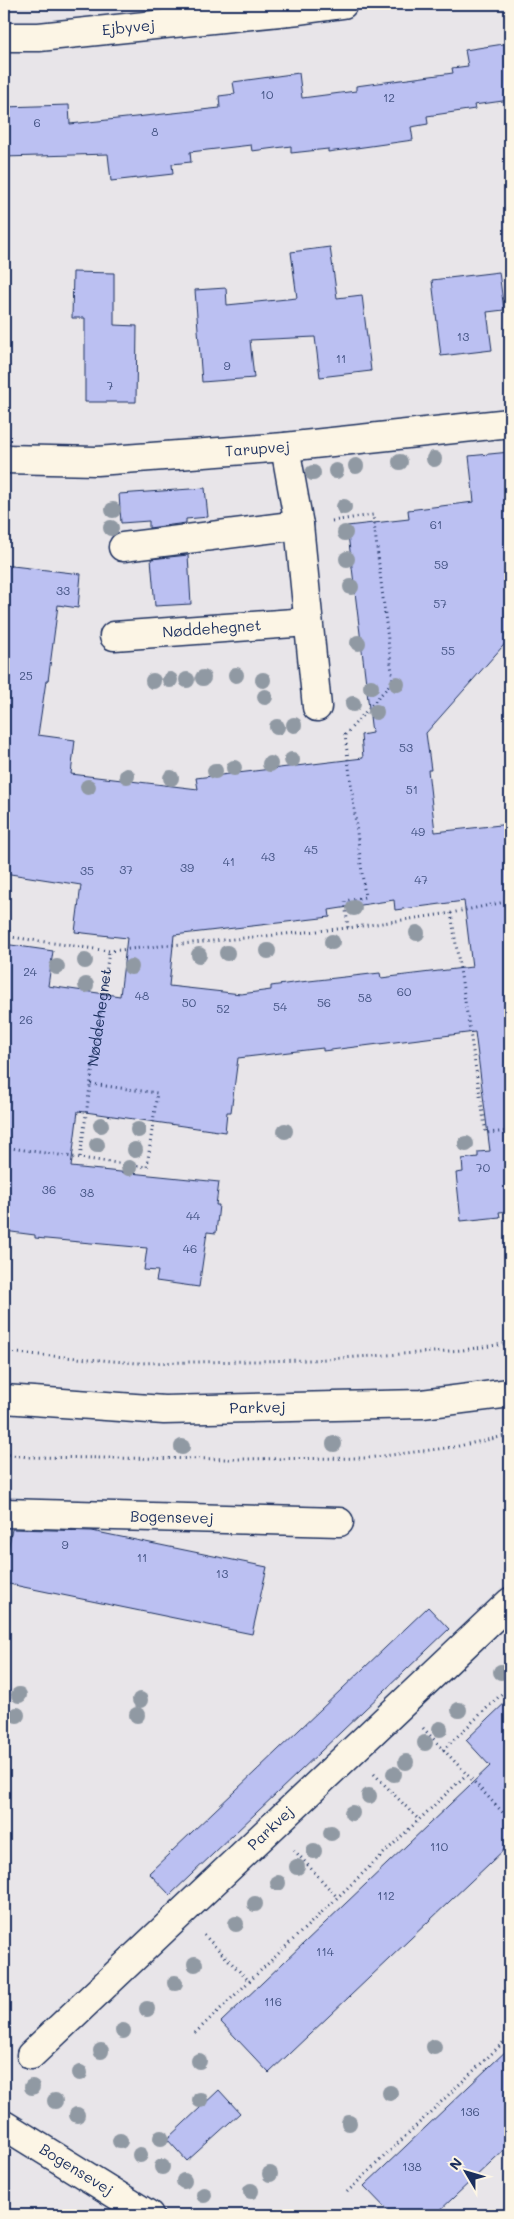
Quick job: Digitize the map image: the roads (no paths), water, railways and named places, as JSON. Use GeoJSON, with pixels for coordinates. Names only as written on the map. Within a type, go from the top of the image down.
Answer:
{"type":"FeatureCollection","features":[{"type":"Feature","properties":{"kind":"street","name":"Ejbyvej"},"geometry":{"type":"LineString","coordinates":[[4,37],[38,37],[343,4]]}},
{"type":"Feature","properties":{"kind":"street","name":"Tarupvej"},"geometry":{"type":"LineString","coordinates":[[4,459],[97,461],[286,447],[510,423]]}},
{"type":"Feature","properties":{"kind":"street"},"geometry":{"type":"LineString","coordinates":[[286,447],[299,525],[317,707]]}},
{"type":"Feature","properties":{"kind":"street"},"geometry":{"type":"LineString","coordinates":[[124,547],[299,525]]}},
{"type":"Feature","properties":{"kind":"street","name":"Nøddehegnet"},"geometry":{"type":"LineString","coordinates":[[114,636],[308,622]]}},
{"type":"Feature","properties":{"kind":"street","name":"Parkvej"},"geometry":{"type":"LineString","coordinates":[[4,1399],[164,1410],[422,1404],[510,1393]]}},
{"type":"Feature","properties":{"kind":"street","name":"Bogensevej"},"geometry":{"type":"LineString","coordinates":[[4,1513],[339,1522]]}},
{"type":"Feature","properties":{"kind":"street","name":"Parkvej"},"geometry":{"type":"LineString","coordinates":[[31,2055],[510,1602]]}},
{"type":"Feature","properties":{"kind":"street","name":"Bogensevej"},"geometry":{"type":"LineString","coordinates":[[4,2125],[149,2215]]}}]}
